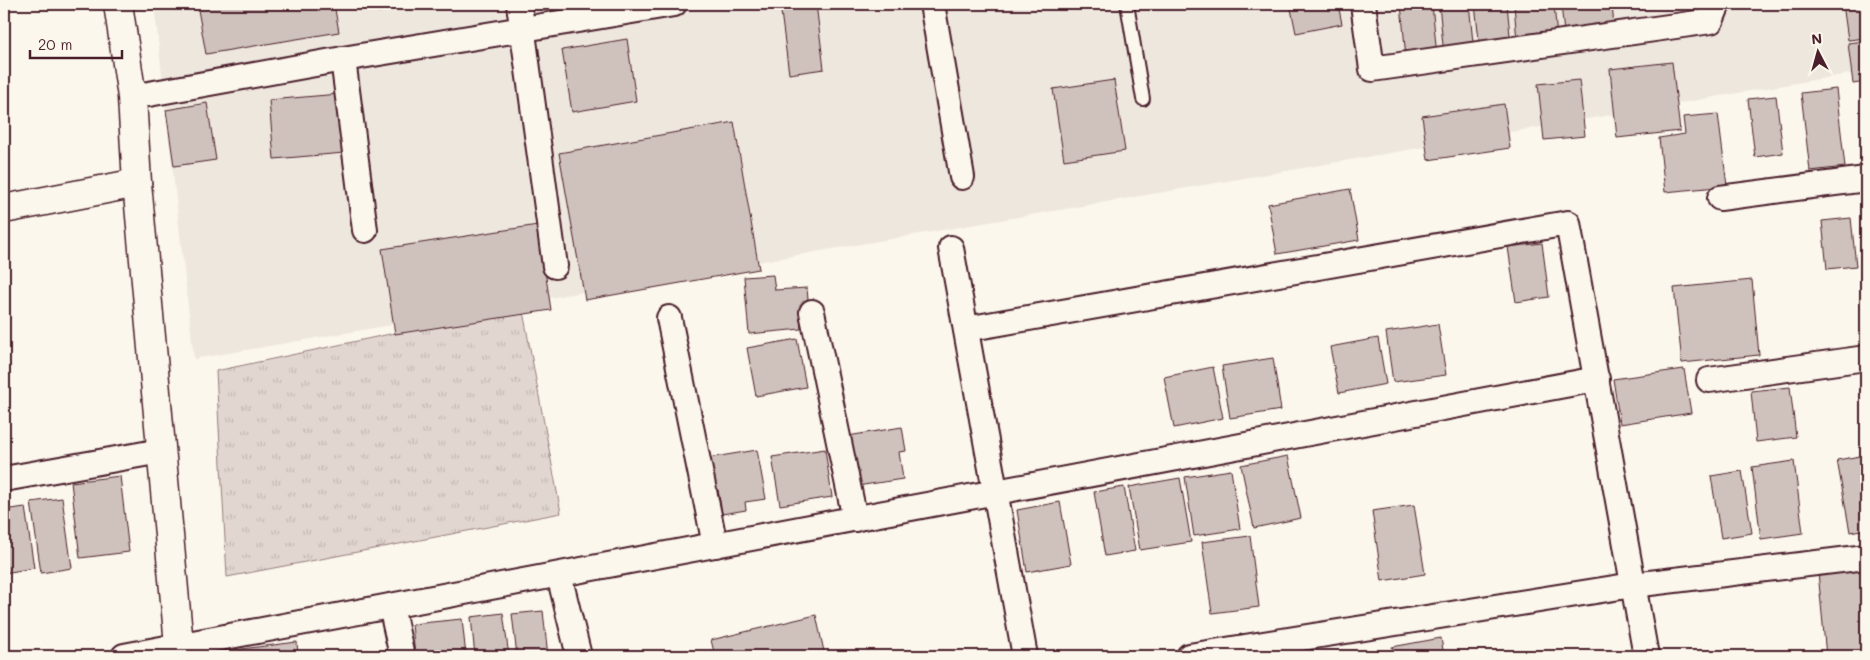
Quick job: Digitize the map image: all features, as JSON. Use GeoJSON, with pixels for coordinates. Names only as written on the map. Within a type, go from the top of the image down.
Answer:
{"type":"FeatureCollection","features":[{"type":"Feature","properties":{"kind":"street"},"geometry":{"type":"LineString","coordinates":[[118,4],[132,97],[137,183],[179,651]]}},
{"type":"Feature","properties":{"kind":"street"},"geometry":{"type":"LineString","coordinates":[[519,4],[555,266]]}},
{"type":"Feature","properties":{"kind":"street"},"geometry":{"type":"LineString","coordinates":[[132,97],[342,59],[674,4]]}},
{"type":"Feature","properties":{"kind":"street"},"geometry":{"type":"LineString","coordinates":[[932,4],[962,177]]}},
{"type":"Feature","properties":{"kind":"street"},"geometry":{"type":"LineString","coordinates":[[1363,4],[1372,69],[1711,21],[1718,4]]}},
{"type":"Feature","properties":{"kind":"street"},"geometry":{"type":"LineString","coordinates":[[342,59],[366,230]]}},
{"type":"Feature","properties":{"kind":"street"},"geometry":{"type":"LineString","coordinates":[[1720,198],[1866,179]]}},
{"type":"Feature","properties":{"kind":"street"},"geometry":{"type":"LineString","coordinates":[[4,209],[137,183]]}},
{"type":"Feature","properties":{"kind":"street"},"geometry":{"type":"LineString","coordinates":[[966,329],[1568,223],[1646,656]]}},
{"type":"Feature","properties":{"kind":"street"},"geometry":{"type":"LineString","coordinates":[[951,248],[1025,656]]}},
{"type":"Feature","properties":{"kind":"street"},"geometry":{"type":"LineString","coordinates":[[812,312],[856,519]]}},
{"type":"Feature","properties":{"kind":"street"},"geometry":{"type":"LineString","coordinates":[[669,318],[715,546]]}},
{"type":"Feature","properties":{"kind":"street"},"geometry":{"type":"LineString","coordinates":[[1709,380],[1866,358]]}},
{"type":"Feature","properties":{"kind":"street"},"geometry":{"type":"LineString","coordinates":[[124,656],[179,651],[391,606],[1597,379]]}},
{"type":"Feature","properties":{"kind":"street"},"geometry":{"type":"LineString","coordinates":[[4,479],[161,451]]}},
{"type":"Feature","properties":{"kind":"street"},"geometry":{"type":"LineString","coordinates":[[1189,656],[1633,585],[1866,557]]}},
{"type":"Feature","properties":{"kind":"street"},"geometry":{"type":"LineString","coordinates":[[559,575],[580,656]]}},
{"type":"Feature","properties":{"kind":"street"},"geometry":{"type":"LineString","coordinates":[[391,606],[402,656]]}},
{"type":"Feature","properties":{"kind":"lane"},"geometry":{"type":"LineString","coordinates":[[1127,4],[1143,99]]}},
{"type":"Feature","properties":{"kind":"shaded area"},"geometry":{"type":"Polygon","coordinates":[[[154,4],[1866,4],[1866,71],[194,359],[154,4]]]}},
{"type":"Feature","properties":{"kind":"green space"},"geometry":{"type":"Polygon","coordinates":[[[522,306],[561,513],[227,577],[216,371],[522,306]]]}},
{"type":"Feature","properties":{"kind":"building"},"geometry":{"type":"Polygon","coordinates":[[[197,4],[334,4],[339,32],[206,54],[197,4]]]}},
{"type":"Feature","properties":{"kind":"building"},"geometry":{"type":"Polygon","coordinates":[[[376,4],[440,4],[377,12],[376,4]]]}},
{"type":"Feature","properties":{"kind":"building"},"geometry":{"type":"Polygon","coordinates":[[[780,4],[816,4],[824,69],[789,74],[780,4]]]}},
{"type":"Feature","properties":{"kind":"building"},"geometry":{"type":"Polygon","coordinates":[[[1290,4],[1338,4],[1342,24],[1296,33],[1290,4]]]}},
{"type":"Feature","properties":{"kind":"building"},"geometry":{"type":"Polygon","coordinates":[[[1401,4],[1432,4],[1437,56],[1406,58],[1401,4]]]}},
{"type":"Feature","properties":{"kind":"building"},"geometry":{"type":"Polygon","coordinates":[[[1439,4],[1469,4],[1474,52],[1444,55],[1439,4]]]}},
{"type":"Feature","properties":{"kind":"building"},"geometry":{"type":"Polygon","coordinates":[[[1475,4],[1507,4],[1511,46],[1480,49],[1475,4]]]}},
{"type":"Feature","properties":{"kind":"building"},"geometry":{"type":"Polygon","coordinates":[[[1514,4],[1554,4],[1557,38],[1517,42],[1514,4]]]}},
{"type":"Feature","properties":{"kind":"building"},"geometry":{"type":"Polygon","coordinates":[[[1561,4],[1612,4],[1614,27],[1564,33],[1561,4]]]}},
{"type":"Feature","properties":{"kind":"building"},"geometry":{"type":"Polygon","coordinates":[[[1843,4],[1866,4],[1866,38],[1848,40],[1843,4]]]}},
{"type":"Feature","properties":{"kind":"building"},"geometry":{"type":"Polygon","coordinates":[[[627,39],[636,101],[572,112],[562,50],[627,39]]]}},
{"type":"Feature","properties":{"kind":"building"},"geometry":{"type":"Polygon","coordinates":[[[1866,41],[1866,82],[1853,84],[1848,43],[1866,41]]]}},
{"type":"Feature","properties":{"kind":"building"},"geometry":{"type":"Polygon","coordinates":[[[1672,62],[1680,131],[1617,138],[1610,69],[1672,62]]]}},
{"type":"Feature","properties":{"kind":"building"},"geometry":{"type":"Polygon","coordinates":[[[1114,80],[1125,151],[1064,160],[1053,89],[1114,80]]]}},
{"type":"Feature","properties":{"kind":"building"},"geometry":{"type":"Polygon","coordinates":[[[1579,80],[1585,136],[1544,140],[1538,84],[1579,80]]]}},
{"type":"Feature","properties":{"kind":"building"},"geometry":{"type":"Polygon","coordinates":[[[1836,89],[1845,167],[1810,171],[1801,93],[1836,89]]]}},
{"type":"Feature","properties":{"kind":"building"},"geometry":{"type":"Polygon","coordinates":[[[339,94],[344,153],[274,159],[269,100],[339,94]]]}},
{"type":"Feature","properties":{"kind":"building"},"geometry":{"type":"Polygon","coordinates":[[[1776,96],[1783,153],[1755,157],[1748,99],[1776,96]]]}},
{"type":"Feature","properties":{"kind":"building"},"geometry":{"type":"Polygon","coordinates":[[[207,103],[216,160],[174,166],[166,110],[207,103]]]}},
{"type":"Feature","properties":{"kind":"building"},"geometry":{"type":"Polygon","coordinates":[[[1504,104],[1510,148],[1428,160],[1422,116],[1504,104]]]}},
{"type":"Feature","properties":{"kind":"building"},"geometry":{"type":"Polygon","coordinates":[[[1718,114],[1727,186],[1665,192],[1659,138],[1685,134],[1683,117],[1718,114]]]}},
{"type":"Feature","properties":{"kind":"building"},"geometry":{"type":"Polygon","coordinates":[[[734,122],[759,269],[585,300],[559,153],[734,122]]]}},
{"type":"Feature","properties":{"kind":"building"},"geometry":{"type":"Polygon","coordinates":[[[1350,189],[1359,240],[1277,254],[1268,204],[1350,189]]]}},
{"type":"Feature","properties":{"kind":"building"},"geometry":{"type":"Polygon","coordinates":[[[1851,218],[1856,266],[1827,269],[1822,221],[1851,218]]]}},
{"type":"Feature","properties":{"kind":"building"},"geometry":{"type":"Polygon","coordinates":[[[538,225],[551,310],[395,334],[382,249],[538,225]]]}},
{"type":"Feature","properties":{"kind":"building"},"geometry":{"type":"Polygon","coordinates":[[[1542,243],[1549,297],[1516,302],[1508,247],[1542,243]]]}},
{"type":"Feature","properties":{"kind":"building"},"geometry":{"type":"Polygon","coordinates":[[[773,275],[775,290],[807,288],[809,311],[799,312],[801,329],[749,334],[744,277],[773,275]]]}},
{"type":"Feature","properties":{"kind":"building"},"geometry":{"type":"Polygon","coordinates":[[[1752,280],[1759,355],[1682,363],[1674,288],[1752,280]]]}},
{"type":"Feature","properties":{"kind":"building"},"geometry":{"type":"Polygon","coordinates":[[[1438,324],[1446,375],[1393,382],[1386,332],[1438,324]]]}},
{"type":"Feature","properties":{"kind":"building"},"geometry":{"type":"Polygon","coordinates":[[[1378,338],[1386,384],[1339,393],[1330,347],[1378,338]]]}},
{"type":"Feature","properties":{"kind":"building"},"geometry":{"type":"Polygon","coordinates":[[[797,339],[806,387],[756,396],[747,348],[797,339]]]}},
{"type":"Feature","properties":{"kind":"building"},"geometry":{"type":"Polygon","coordinates":[[[1273,358],[1281,410],[1230,418],[1222,366],[1273,358]]]}},
{"type":"Feature","properties":{"kind":"building"},"geometry":{"type":"Polygon","coordinates":[[[1213,367],[1223,418],[1174,428],[1164,377],[1213,367]]]}},
{"type":"Feature","properties":{"kind":"building"},"geometry":{"type":"Polygon","coordinates":[[[1684,369],[1691,413],[1620,424],[1613,379],[1684,369]]]}},
{"type":"Feature","properties":{"kind":"building"},"geometry":{"type":"Polygon","coordinates":[[[1790,387],[1796,437],[1756,442],[1751,391],[1790,387]]]}},
{"type":"Feature","properties":{"kind":"building"},"geometry":{"type":"Polygon","coordinates":[[[902,427],[906,451],[899,452],[903,479],[857,486],[848,436],[902,427]]]}},
{"type":"Feature","properties":{"kind":"building"},"geometry":{"type":"Polygon","coordinates":[[[825,449],[832,497],[780,505],[772,457],[825,449]]]}},
{"type":"Feature","properties":{"kind":"building"},"geometry":{"type":"Polygon","coordinates":[[[757,450],[766,499],[745,502],[746,510],[722,514],[718,490],[713,491],[708,458],[757,450]]]}},
{"type":"Feature","properties":{"kind":"building"},"geometry":{"type":"Polygon","coordinates":[[[1866,455],[1866,529],[1850,532],[1837,460],[1866,455]]]}},
{"type":"Feature","properties":{"kind":"building"},"geometry":{"type":"Polygon","coordinates":[[[1288,456],[1301,518],[1254,528],[1241,465],[1288,456]]]}},
{"type":"Feature","properties":{"kind":"building"},"geometry":{"type":"Polygon","coordinates":[[[1794,461],[1803,533],[1761,539],[1752,467],[1794,461]]]}},
{"type":"Feature","properties":{"kind":"building"},"geometry":{"type":"Polygon","coordinates":[[[1231,470],[1240,529],[1194,536],[1185,477],[1231,470]]]}},
{"type":"Feature","properties":{"kind":"building"},"geometry":{"type":"Polygon","coordinates":[[[1742,471],[1752,533],[1721,538],[1711,476],[1742,471]]]}},
{"type":"Feature","properties":{"kind":"building"},"geometry":{"type":"Polygon","coordinates":[[[120,476],[129,552],[80,558],[71,482],[120,476]]]}},
{"type":"Feature","properties":{"kind":"building"},"geometry":{"type":"Polygon","coordinates":[[[1180,478],[1191,542],[1140,550],[1129,487],[1180,478]]]}},
{"type":"Feature","properties":{"kind":"building"},"geometry":{"type":"Polygon","coordinates":[[[1124,487],[1135,551],[1105,556],[1094,492],[1124,487]]]}},
{"type":"Feature","properties":{"kind":"building"},"geometry":{"type":"Polygon","coordinates":[[[62,498],[72,568],[41,573],[31,502],[62,498]]]}},
{"type":"Feature","properties":{"kind":"building"},"geometry":{"type":"Polygon","coordinates":[[[1060,502],[1071,564],[1027,572],[1017,510],[1060,502]]]}},
{"type":"Feature","properties":{"kind":"building"},"geometry":{"type":"Polygon","coordinates":[[[1414,505],[1425,574],[1382,581],[1372,511],[1414,505]]]}},
{"type":"Feature","properties":{"kind":"building"},"geometry":{"type":"Polygon","coordinates":[[[25,507],[34,568],[4,573],[4,510],[25,507]]]}},
{"type":"Feature","properties":{"kind":"building"},"geometry":{"type":"Polygon","coordinates":[[[1250,536],[1259,607],[1212,613],[1202,542],[1250,536]]]}},
{"type":"Feature","properties":{"kind":"building"},"geometry":{"type":"Polygon","coordinates":[[[1866,568],[1866,653],[1826,656],[1818,572],[1866,568]]]}},
{"type":"Feature","properties":{"kind":"building"},"geometry":{"type":"Polygon","coordinates":[[[543,611],[548,656],[517,656],[512,614],[543,611]]]}},
{"type":"Feature","properties":{"kind":"building"},"geometry":{"type":"Polygon","coordinates":[[[503,613],[509,656],[475,656],[471,617],[503,613]]]}},
{"type":"Feature","properties":{"kind":"building"},"geometry":{"type":"Polygon","coordinates":[[[816,615],[825,656],[715,656],[711,640],[816,615]]]}},
{"type":"Feature","properties":{"kind":"building"},"geometry":{"type":"Polygon","coordinates":[[[462,619],[466,656],[415,656],[412,624],[462,619]]]}},
{"type":"Feature","properties":{"kind":"building"},"geometry":{"type":"Polygon","coordinates":[[[1441,638],[1444,656],[1394,656],[1392,647],[1441,638]]]}},
{"type":"Feature","properties":{"kind":"building"},"geometry":{"type":"Polygon","coordinates":[[[297,642],[298,656],[235,656],[234,650],[297,642]]]}}]}
